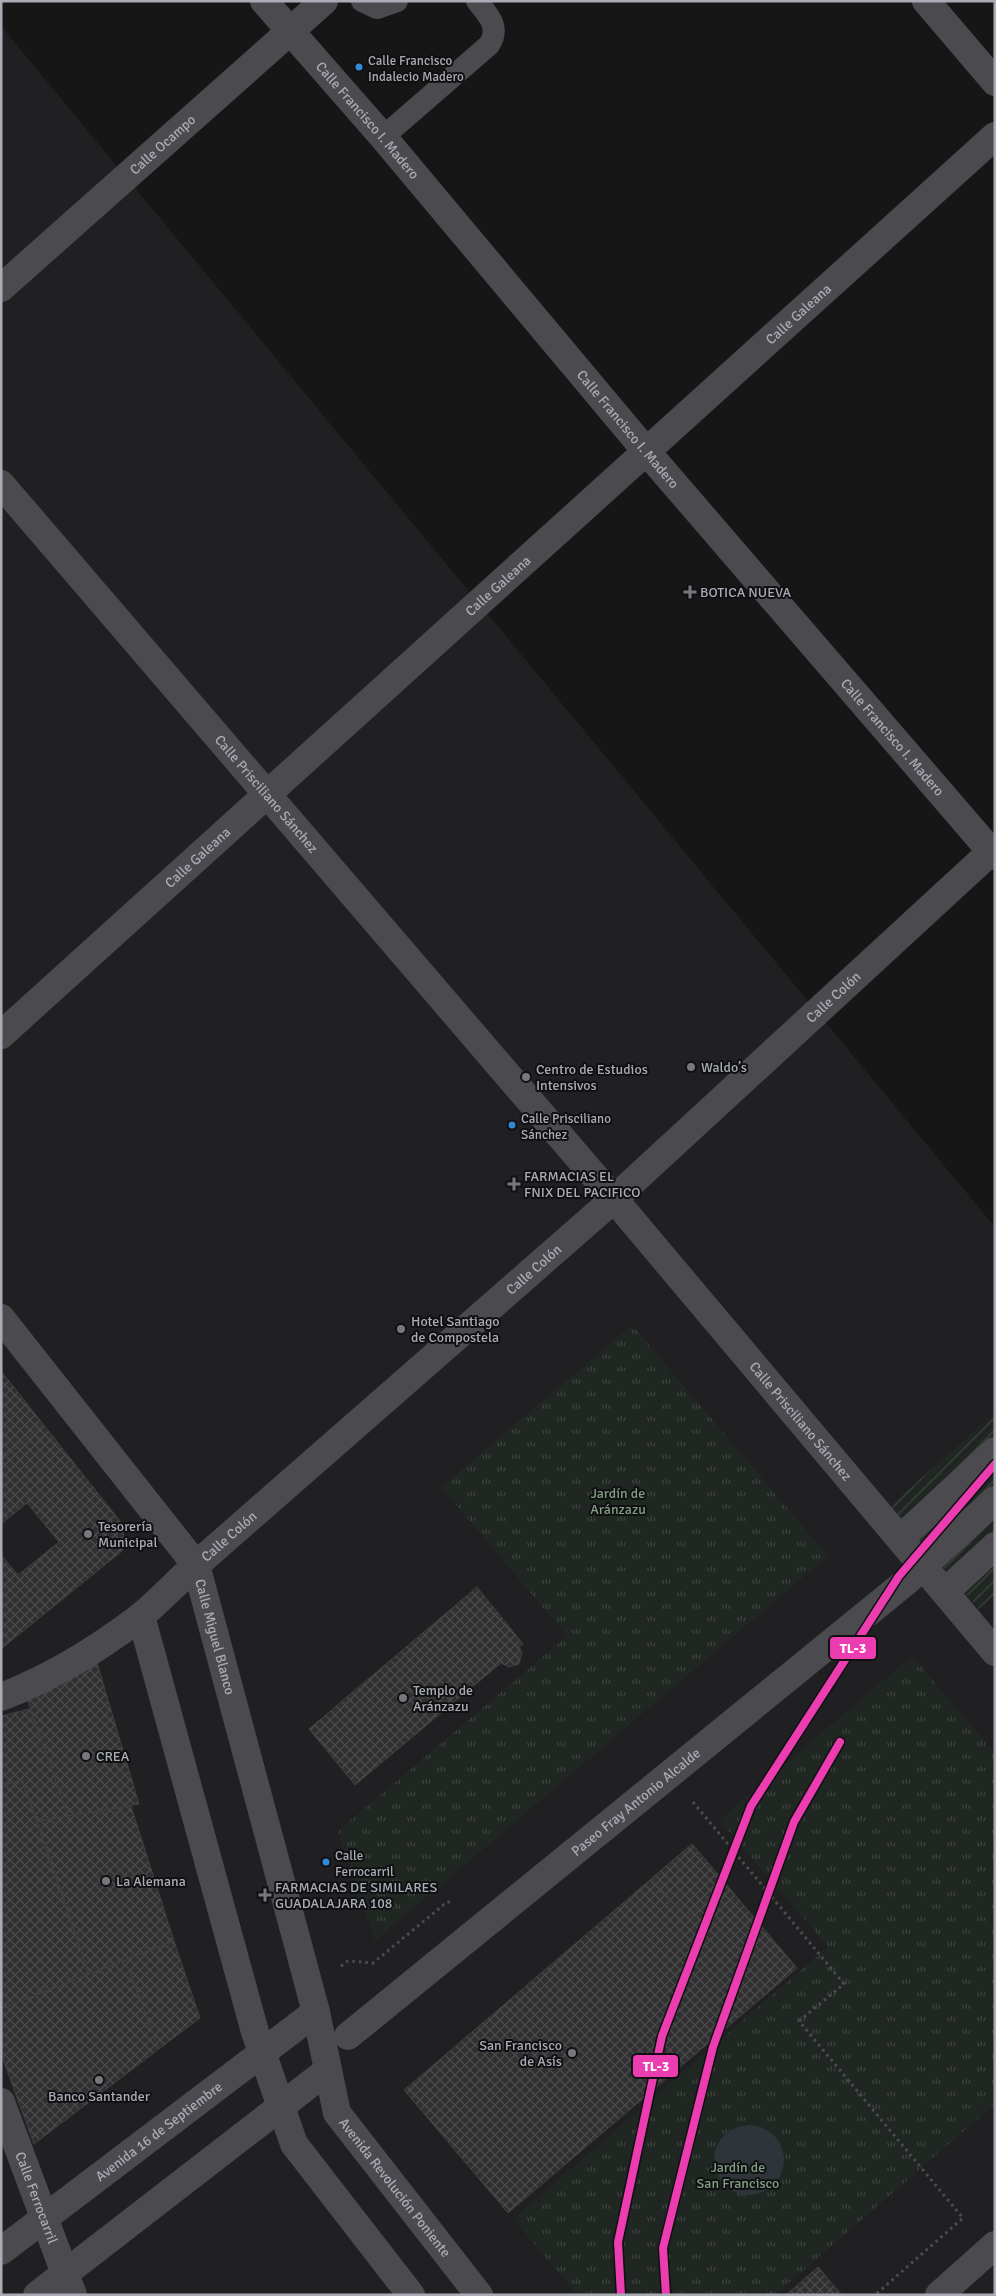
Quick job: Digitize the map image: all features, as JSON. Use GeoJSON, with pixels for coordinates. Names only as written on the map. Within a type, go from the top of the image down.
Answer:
{"type":"FeatureCollection","features":[{"type":"Feature","properties":{"kind":"street","name":"Calle Francisco I. Madero"},"geometry":{"type":"LineString","coordinates":[[264,1],[383,137],[646,451],[993,851]]}},
{"type":"Feature","properties":{"kind":"street","name":"Calle Ocampo"},"geometry":{"type":"LineString","coordinates":[[1,288],[324,1]]}},
{"type":"Feature","properties":{"kind":"street"},"geometry":{"type":"LineString","coordinates":[[926,1],[995,82]]}},
{"type":"Feature","properties":{"kind":"street","name":"Calle Galeana"},"geometry":{"type":"LineString","coordinates":[[1,1035],[995,136]]}},
{"type":"Feature","properties":{"kind":"street","name":"Calle Prisciliano Sánchez"},"geometry":{"type":"LineString","coordinates":[[1,484],[614,1199],[995,1652]]}},
{"type":"Feature","properties":{"kind":"street","name":"Calle Colón"},"geometry":{"type":"LineString","coordinates":[[1,1696],[26,1688],[87,1654],[141,1616],[196,1565],[614,1199],[993,851]]}},
{"type":"Feature","properties":{"kind":"street","name":"Calle Miguel Blanco"},"geometry":{"type":"LineString","coordinates":[[1,1318],[196,1565],[316,2012]]}},
{"type":"Feature","properties":{"kind":"street"},"geometry":{"type":"LineString","coordinates":[[900,1539],[995,1451]]}},
{"type":"Feature","properties":{"kind":"street"},"geometry":{"type":"LineString","coordinates":[[923,1566],[995,1500]]}},
{"type":"Feature","properties":{"kind":"street"},"geometry":{"type":"LineString","coordinates":[[945,1592],[995,1546]]}},
{"type":"Feature","properties":{"kind":"street","name":"Paseo Fray Antonio Alcalde"},"geometry":{"type":"LineString","coordinates":[[348,2036],[923,1566]]}},
{"type":"Feature","properties":{"kind":"street"},"geometry":{"type":"LineString","coordinates":[[141,1616],[262,2053],[294,2144],[411,2295]]}},
{"type":"Feature","properties":{"kind":"street","name":"Avenida 16 de Septiembre"},"geometry":{"type":"LineString","coordinates":[[1,2251],[316,2012]]}},
{"type":"Feature","properties":{"kind":"street","name":"Avenida Revolución Poniente"},"geometry":{"type":"LineString","coordinates":[[316,2012],[338,2112],[479,2295]]}},
{"type":"Feature","properties":{"kind":"street"},"geometry":{"type":"LineString","coordinates":[[37,2295],[69,2284],[280,2107],[328,2070]]}},
{"type":"Feature","properties":{"kind":"street","name":"Calle Ferrocarril"},"geometry":{"type":"LineString","coordinates":[[1,2102],[69,2284]]}},
{"type":"Feature","properties":{"kind":"street"},"geometry":{"type":"LineString","coordinates":[[939,2295],[995,2245]]}},
{"type":"Feature","properties":{"kind":"lane"},"geometry":{"type":"LineString","coordinates":[[362,1],[377,8],[397,1]]}},
{"type":"Feature","properties":{"kind":"lane"},"geometry":{"type":"LineString","coordinates":[[383,137],[489,45],[494,37],[495,28],[491,19],[477,1]]}},
{"type":"Feature","properties":{"kind":"path"},"geometry":{"type":"LineString","coordinates":[[669,1774],[844,1984],[799,2021],[962,2218],[875,2295]]}},
{"type":"Feature","properties":{"kind":"shaded area"},"geometry":{"type":"Polygon","coordinates":[[[1,26],[995,1227],[995,2295],[1,2295],[1,26]]]}},
{"type":"Feature","properties":{"kind":"shaded area"},"geometry":{"type":"Polygon","coordinates":[[[749,2125],[768,2131],[778,2141],[784,2160],[778,2179],[768,2189],[749,2195],[730,2189],[720,2179],[714,2160],[720,2141],[730,2131],[749,2125]]]}},
{"type":"Feature","properties":{"kind":"green space","name":"Jardín de Aránzazu"},"geometry":{"type":"Polygon","coordinates":[[[632,1325],[828,1556],[375,1941],[338,1831],[567,1636],[441,1487],[632,1325]]]}},
{"type":"Feature","properties":{"kind":"green space"},"geometry":{"type":"Polygon","coordinates":[[[995,1413],[995,1594],[979,1609],[890,1506],[995,1413]]]}},
{"type":"Feature","properties":{"kind":"green space","name":"Jardín de San Francisco"},"geometry":{"type":"Polygon","coordinates":[[[912,1656],[995,1753],[995,2104],[775,2295],[577,2295],[513,2219],[828,1947],[719,1820],[912,1656]]]}},
{"type":"Feature","properties":{"kind":"building"},"geometry":{"type":"Polygon","coordinates":[[[1,1371],[43,1424],[1,1461],[1,1371]]]}},
{"type":"Feature","properties":{"kind":"building","name":"Tesorería Municipal"},"geometry":{"type":"Polygon","coordinates":[[[43,1424],[124,1526],[122,1551],[1,1649],[1,1555],[18,1575],[59,1542],[27,1503],[1,1524],[1,1461],[43,1424]]]}},
{"type":"Feature","properties":{"kind":"building","name":"Templo de Aránzazu"},"geometry":{"type":"Polygon","coordinates":[[[477,1587],[523,1644],[519,1647],[522,1653],[519,1664],[509,1667],[501,1663],[355,1785],[309,1729],[477,1587]]]}},
{"type":"Feature","properties":{"kind":"building","name":"CREA"},"geometry":{"type":"Polygon","coordinates":[[[95,1656],[139,1804],[68,1816],[25,1693],[95,1656]]]}},
{"type":"Feature","properties":{"kind":"building"},"geometry":{"type":"Polygon","coordinates":[[[30,1709],[68,1816],[37,1821],[22,1780],[1,1786],[1,1716],[30,1709]]]}},
{"type":"Feature","properties":{"kind":"building"},"geometry":{"type":"Polygon","coordinates":[[[22,1780],[89,1974],[1,2009],[1,1786],[22,1780]]]}},
{"type":"Feature","properties":{"kind":"building","name":"La Alemana"},"geometry":{"type":"Polygon","coordinates":[[[131,1806],[174,1941],[89,1974],[37,1821],[131,1806]]]}},
{"type":"Feature","properties":{"kind":"building","name":"San Francisco de Asís"},"geometry":{"type":"Polygon","coordinates":[[[692,1844],[797,1968],[508,2213],[404,2090],[692,1844]]]}},
{"type":"Feature","properties":{"kind":"building"},"geometry":{"type":"Polygon","coordinates":[[[692,1844],[726,1884],[686,1918],[652,1878],[692,1844]]]}},
{"type":"Feature","properties":{"kind":"building"},"geometry":{"type":"Polygon","coordinates":[[[174,1941],[200,2018],[159,2049],[125,1960],[174,1941]]]}},
{"type":"Feature","properties":{"kind":"building"},"geometry":{"type":"Polygon","coordinates":[[[125,1960],[159,2049],[34,2144],[1,2054],[1,2009],[125,1960]]]}},
{"type":"Feature","properties":{"kind":"building"},"geometry":{"type":"Polygon","coordinates":[[[818,2267],[842,2295],[786,2295],[818,2267]]]}},
{"type":"Feature","properties":{"kind":"transit line","name":"TL-3"},"geometry":{"type":"LineString","coordinates":[[621,2295],[618,2242],[662,2036],[751,1806],[899,1576],[995,1464]]}},
{"type":"Feature","properties":{"kind":"transit line","name":"TL-3"},"geometry":{"type":"LineString","coordinates":[[666,2295],[663,2248],[713,2047],[794,1822],[840,1742]]}},
{"type":"Feature","properties":{"kind":"place","name":"Calle Francisco Indalecio Madero"},"geometry":{"type":"Point","coordinates":[359,67]}},
{"type":"Feature","properties":{"kind":"place","name":"BOTICA NUEVA"},"geometry":{"type":"Point","coordinates":[690,592]}},
{"type":"Feature","properties":{"kind":"place","name":"Waldo’s"},"geometry":{"type":"Point","coordinates":[691,1067]}},
{"type":"Feature","properties":{"kind":"place","name":"Centro de Estudios Intensivos"},"geometry":{"type":"Point","coordinates":[526,1077]}},
{"type":"Feature","properties":{"kind":"place","name":"Calle Prisciliano Sánchez"},"geometry":{"type":"Point","coordinates":[512,1125]}},
{"type":"Feature","properties":{"kind":"place","name":"FARMACIAS EL FNIX DEL PACIFICO"},"geometry":{"type":"Point","coordinates":[514,1184]}},
{"type":"Feature","properties":{"kind":"place","name":"Hotel Santiago de Compostela"},"geometry":{"type":"Point","coordinates":[401,1329]}},
{"type":"Feature","properties":{"kind":"place","name":"Tesorería Municipal"},"geometry":{"type":"Point","coordinates":[88,1534]}},
{"type":"Feature","properties":{"kind":"place","name":"Templo de Aránzazu"},"geometry":{"type":"Point","coordinates":[403,1698]}},
{"type":"Feature","properties":{"kind":"place","name":"CREA"},"geometry":{"type":"Point","coordinates":[86,1756]}},
{"type":"Feature","properties":{"kind":"place","name":"Calle Ferrocarril"},"geometry":{"type":"Point","coordinates":[326,1862]}},
{"type":"Feature","properties":{"kind":"place","name":"La Alemana"},"geometry":{"type":"Point","coordinates":[106,1881]}},
{"type":"Feature","properties":{"kind":"place","name":"FARMACIAS DE SIMILARES GUADALAJARA 108"},"geometry":{"type":"Point","coordinates":[265,1895]}},
{"type":"Feature","properties":{"kind":"place","name":"San Francisco de Asís"},"geometry":{"type":"Point","coordinates":[572,2053]}},
{"type":"Feature","properties":{"kind":"place","name":"Banco Santander"},"geometry":{"type":"Point","coordinates":[99,2080]}}]}
